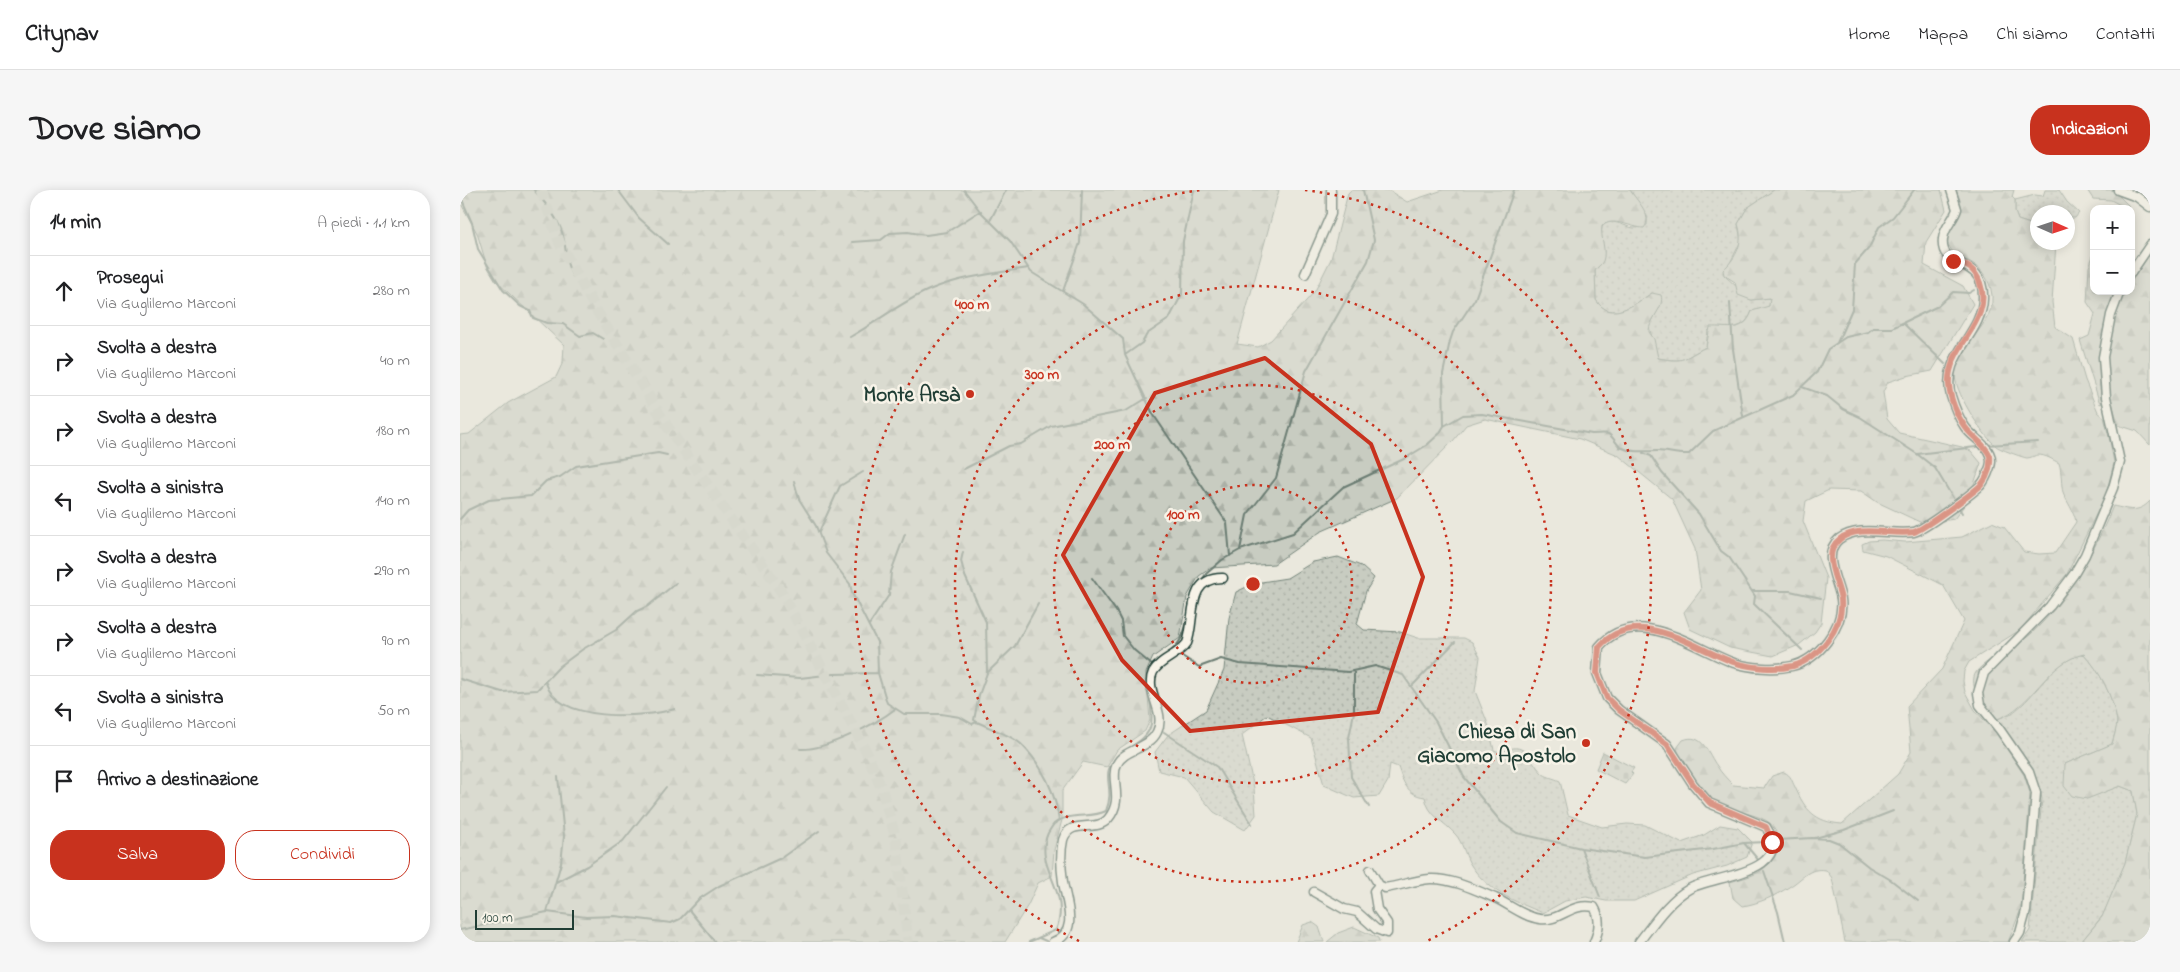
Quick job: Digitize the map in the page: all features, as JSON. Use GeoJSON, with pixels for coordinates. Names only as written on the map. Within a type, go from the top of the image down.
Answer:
{"type":"FeatureCollection","features":[{"type":"Feature","properties":{"kind":"street"},"geometry":{"type":"LineString","coordinates":[[1306,274],[1331,214],[1331,190]]}},
{"type":"Feature","properties":{"kind":"street"},"geometry":{"type":"LineString","coordinates":[[1639,942],[1665,911],[1689,889],[1761,866],[1770,856],[1772,842],[1766,827],[1710,803],[1693,784],[1667,744],[1619,710],[1607,698],[1597,673],[1599,647],[1616,632],[1634,629],[1671,634],[1734,663],[1748,666],[1780,667],[1808,660],[1833,632],[1841,609],[1841,599],[1831,568],[1833,550],[1839,539],[1853,533],[1918,530],[1982,484],[1988,470],[1990,456],[1965,428],[1954,408],[1949,385],[1952,363],[1981,314],[1984,296],[1974,270],[1969,266],[1949,259],[1944,253],[1944,234],[1957,209],[1951,190]]}},
{"type":"Feature","properties":{"kind":"street"},"geometry":{"type":"LineString","coordinates":[[2118,190],[2137,197],[2150,207]]}},
{"type":"Feature","properties":{"kind":"street"},"geometry":{"type":"LineString","coordinates":[[2135,267],[2150,245]]}},
{"type":"Feature","properties":{"kind":"street"},"geometry":{"type":"LineString","coordinates":[[2014,942],[2020,933],[2026,911],[2036,793],[2029,772],[1980,705],[1978,693],[1984,673],[2050,606],[2074,574],[2085,555],[2113,488],[2120,462],[2106,397],[2103,357],[2111,316],[2119,295]]}},
{"type":"Feature","properties":{"kind":"street"},"geometry":{"type":"LineString","coordinates":[[1053,942],[1063,936],[1069,926],[1069,912],[1062,881],[1061,857],[1065,835],[1072,828],[1103,824],[1111,815],[1116,799],[1114,774],[1117,764],[1121,758],[1149,742],[1160,725],[1159,712],[1151,682],[1152,674],[1159,665],[1187,642],[1191,609],[1200,588],[1212,579],[1224,578]]}},
{"type":"Feature","properties":{"kind":"street"},"geometry":{"type":"LineString","coordinates":[[1370,870],[1379,885]]}},
{"type":"Feature","properties":{"kind":"street"},"geometry":{"type":"LineString","coordinates":[[1379,885],[1396,886],[1431,879],[1458,884],[1494,898],[1532,918],[1542,920],[1554,918],[1576,907],[1594,907],[1597,912],[1598,933],[1594,942]]}},
{"type":"Feature","properties":{"kind":"street"},"geometry":{"type":"LineString","coordinates":[[1314,892],[1344,909],[1357,912],[1376,930],[1387,933],[1387,923],[1377,909],[1374,891],[1379,885]]}},
{"type":"Feature","properties":{"kind":"highlighted area"},"geometry":{"type":"Polygon","coordinates":[[[1265,358],[1371,444],[1423,577],[1378,712],[1190,731],[1122,660],[1063,555],[1155,393],[1265,358]]]}},
{"type":"Feature","properties":{"kind":"green space"},"geometry":{"type":"Polygon","coordinates":[[[460,190],[1279,190],[1237,344],[1258,347],[1271,340],[1315,291],[1331,259],[1348,193],[1351,190],[1388,190],[1407,202],[1443,190],[1630,190],[1646,213],[1647,223],[1644,228],[1617,222],[1606,223],[1602,226],[1604,257],[1602,263],[1595,271],[1596,300],[1602,307],[1616,311],[1631,306],[1652,293],[1661,295],[1661,304],[1651,322],[1649,332],[1654,339],[1658,358],[1679,360],[1706,347],[1710,327],[1729,328],[1740,326],[1749,318],[1752,311],[1769,306],[1770,298],[1751,300],[1738,295],[1735,282],[1724,275],[1723,270],[1732,260],[1738,249],[1740,231],[1738,224],[1747,208],[1774,190],[1941,190],[1946,210],[1926,242],[1924,265],[1963,286],[1973,304],[1932,371],[1888,382],[1883,392],[1887,419],[1899,433],[1962,447],[1971,451],[1981,463],[1969,499],[1954,519],[1924,524],[1877,502],[1861,491],[1829,490],[1806,501],[1803,521],[1826,578],[1821,623],[1815,632],[1799,645],[1773,656],[1730,648],[1690,629],[1684,612],[1701,590],[1695,549],[1672,499],[1618,455],[1580,439],[1485,419],[1466,425],[1453,441],[1397,498],[1320,532],[1274,564],[1211,568],[1199,576],[1187,597],[1180,638],[1153,657],[1146,673],[1150,720],[1145,731],[1117,750],[1107,767],[1083,762],[1062,791],[1062,820],[1054,850],[1052,876],[1038,883],[1028,905],[1005,942],[460,942],[460,435],[469,434],[508,403],[556,377],[563,362],[564,345],[496,281],[487,266],[477,233],[460,202],[460,190]]]}},
{"type":"Feature","properties":{"kind":"green space"},"geometry":{"type":"Polygon","coordinates":[[[1630,190],[1774,190],[1747,208],[1738,224],[1741,241],[1724,275],[1751,300],[1770,298],[1769,307],[1752,311],[1748,319],[1738,326],[1708,331],[1706,347],[1684,359],[1658,358],[1649,327],[1661,304],[1652,293],[1631,306],[1616,311],[1602,307],[1596,300],[1595,271],[1604,252],[1601,235],[1602,227],[1609,222],[1634,228],[1647,225],[1647,216],[1630,190]]]}},
{"type":"Feature","properties":{"kind":"green space"},"geometry":{"type":"Polygon","coordinates":[[[1956,190],[2014,190],[2012,197],[2015,200],[2015,212],[2018,220],[2030,224],[2030,250],[2056,250],[2052,302],[2055,327],[2073,339],[2085,380],[2098,412],[2104,417],[2114,463],[2106,494],[2067,574],[2020,630],[1969,662],[1964,671],[1965,692],[1975,710],[1996,733],[2024,775],[2030,793],[2021,909],[2008,942],[1845,942],[1832,878],[1826,870],[1810,872],[1778,893],[1754,903],[1742,906],[1733,898],[1730,882],[1759,872],[1766,866],[1776,852],[1778,836],[1770,823],[1761,818],[1725,807],[1709,797],[1687,769],[1677,748],[1683,740],[1690,738],[1700,742],[1708,750],[1720,771],[1733,785],[1764,788],[1772,776],[1784,772],[1790,777],[1803,802],[1812,813],[1825,821],[1842,824],[1898,774],[1911,752],[1907,706],[1942,669],[1964,621],[1943,585],[1886,556],[1863,550],[1862,544],[1869,541],[1882,540],[1905,542],[1962,537],[1992,522],[2004,527],[2024,552],[2039,554],[2055,553],[2076,522],[2063,492],[2059,463],[2041,455],[2025,458],[1996,446],[1971,414],[1957,385],[1955,377],[1956,365],[1961,354],[1985,321],[1991,309],[1992,296],[1988,281],[1982,271],[1971,262],[1956,257],[1947,243],[1960,213],[1960,200],[1956,190]]]}},
{"type":"Feature","properties":{"kind":"green space"},"geometry":{"type":"Polygon","coordinates":[[[2045,190],[2059,190],[2070,205],[2030,205],[2030,224],[2018,220],[2015,212],[2015,200],[2035,195],[2043,196],[2045,190]]]}},
{"type":"Feature","properties":{"kind":"green space"},"geometry":{"type":"Polygon","coordinates":[[[2087,190],[2113,190],[2128,205],[2120,205],[2111,200],[2093,199],[2087,190]]]}},
{"type":"Feature","properties":{"kind":"green space"},"geometry":{"type":"Polygon","coordinates":[[[2075,209],[2079,213],[2075,218],[2075,209]]]}},
{"type":"Feature","properties":{"kind":"green space"},"geometry":{"type":"Polygon","coordinates":[[[2150,254],[2150,445],[2137,431],[2118,425],[2107,371],[2109,335],[2115,312],[2123,295],[2135,295],[2135,276],[2150,254]]]}},
{"type":"Feature","properties":{"kind":"green space"},"geometry":{"type":"Polygon","coordinates":[[[2090,264],[2090,295],[2114,295],[2106,318],[2101,346],[2099,374],[2102,403],[2100,404],[2080,340],[2089,336],[2095,314],[2087,302],[2090,264]]]}},
{"type":"Feature","properties":{"kind":"green space"},"geometry":{"type":"Polygon","coordinates":[[[2150,501],[2150,942],[2081,942],[2102,917],[2125,863],[2137,814],[2133,791],[2120,786],[2087,799],[2072,796],[2064,786],[2065,764],[2112,744],[2117,721],[2109,694],[2095,668],[2084,654],[2059,666],[2020,705],[1997,719],[1977,695],[1974,677],[1982,666],[2031,634],[2045,620],[2069,590],[2089,558],[2113,506],[2137,509],[2150,501]]]}},
{"type":"Feature","properties":{"kind":"green space"},"geometry":{"type":"Polygon","coordinates":[[[1338,557],[1361,566],[1374,578],[1366,591],[1357,624],[1364,630],[1400,632],[1418,638],[1464,638],[1472,642],[1480,657],[1475,691],[1488,724],[1494,750],[1502,753],[1510,749],[1521,749],[1542,773],[1560,781],[1568,815],[1602,827],[1627,824],[1645,825],[1681,843],[1704,835],[1720,825],[1738,828],[1752,842],[1747,857],[1727,866],[1693,875],[1634,901],[1606,901],[1586,897],[1565,901],[1543,913],[1502,894],[1484,881],[1469,862],[1456,835],[1433,814],[1425,797],[1410,791],[1398,767],[1390,764],[1388,781],[1379,796],[1354,798],[1324,785],[1311,738],[1267,715],[1242,735],[1254,788],[1256,815],[1245,830],[1214,812],[1184,777],[1159,771],[1155,752],[1168,735],[1206,710],[1224,670],[1229,618],[1236,592],[1255,583],[1287,578],[1313,562],[1338,557]]]}},
{"type":"Feature","properties":{"kind":"green space"},"geometry":{"type":"Polygon","coordinates":[[[2084,654],[2105,685],[2115,712],[2117,726],[2112,744],[2065,764],[2086,799],[2120,786],[2133,791],[2137,814],[2125,863],[2103,915],[2081,942],[2022,942],[2030,930],[2042,799],[2030,767],[1998,719],[2012,713],[2021,706],[2062,664],[2084,654]]]}},
{"type":"Feature","properties":{"kind":"green space"},"geometry":{"type":"Polygon","coordinates":[[[1603,752],[1634,768],[1631,772],[1633,774],[1625,784],[1596,769],[1603,752]]]}},
{"type":"Feature","properties":{"kind":"green space"},"geometry":{"type":"Polygon","coordinates":[[[1312,922],[1319,927],[1324,942],[1296,942],[1303,925],[1312,922]]]}},
{"type":"Feature","properties":{"kind":"green space"},"geometry":{"type":"Polygon","coordinates":[[[1354,927],[1378,938],[1379,942],[1327,942],[1338,933],[1354,927]]]}},
{"type":"Feature","properties":{"kind":"waterway"},"geometry":{"type":"LineString","coordinates":[[534,190],[560,226],[567,263],[573,277]]}},
{"type":"Feature","properties":{"kind":"waterway"},"geometry":{"type":"LineString","coordinates":[[618,190],[639,218],[668,244]]}},
{"type":"Feature","properties":{"kind":"waterway"},"geometry":{"type":"LineString","coordinates":[[964,190],[980,211],[1010,241],[1031,272],[1083,304],[1123,339],[1125,355],[1153,414],[1227,523],[1230,556]]}},
{"type":"Feature","properties":{"kind":"waterway"},"geometry":{"type":"LineString","coordinates":[[991,219],[1006,190]]}},
{"type":"Feature","properties":{"kind":"waterway"},"geometry":{"type":"LineString","coordinates":[[1063,291],[1080,243],[1082,190]]}},
{"type":"Feature","properties":{"kind":"waterway"},"geometry":{"type":"LineString","coordinates":[[1125,355],[1142,343],[1147,334],[1169,319],[1182,294],[1183,241],[1194,190]]}},
{"type":"Feature","properties":{"kind":"waterway"},"geometry":{"type":"LineString","coordinates":[[1240,550],[1247,515],[1276,478],[1306,371],[1368,261],[1374,240],[1363,190]]}},
{"type":"Feature","properties":{"kind":"waterway"},"geometry":{"type":"LineString","coordinates":[[1199,584],[1206,574],[1222,560],[1240,550],[1293,533],[1343,487],[1404,459],[1427,445],[1439,434],[1444,426],[1443,374],[1450,341],[1453,332],[1475,299],[1514,190]]}},
{"type":"Feature","properties":{"kind":"waterway"},"geometry":{"type":"LineString","coordinates":[[1837,343],[1852,309],[1855,264],[1869,248],[1879,227],[1893,217],[1914,190]]}},
{"type":"Feature","properties":{"kind":"waterway"},"geometry":{"type":"LineString","coordinates":[[460,195],[472,223],[478,249],[503,290],[520,306],[530,311],[533,318],[547,323],[563,324],[580,336],[593,333],[603,339]]}},
{"type":"Feature","properties":{"kind":"waterway"},"geometry":{"type":"LineString","coordinates":[[852,242],[881,240],[890,233],[908,232],[926,235],[947,232],[980,211]]}},
{"type":"Feature","properties":{"kind":"waterway"},"geometry":{"type":"LineString","coordinates":[[850,337],[909,300],[929,290],[965,279],[1028,268]]}},
{"type":"Feature","properties":{"kind":"waterway"},"geometry":{"type":"LineString","coordinates":[[1444,426],[1463,415],[1482,414],[1592,434],[1604,433],[1610,435],[1620,447],[1629,450],[1689,454],[1713,431],[1793,395],[1817,372],[1828,349],[1846,337],[1868,332],[1873,328],[1892,328],[1938,306],[1953,292],[1969,293],[1974,290]]}},
{"type":"Feature","properties":{"kind":"waterway"},"geometry":{"type":"LineString","coordinates":[[1730,303],[1733,349],[1743,416]]}},
{"type":"Feature","properties":{"kind":"waterway"},"geometry":{"type":"LineString","coordinates":[[1903,323],[1945,364]]}},
{"type":"Feature","properties":{"kind":"waterway"},"geometry":{"type":"LineString","coordinates":[[1802,387],[1827,396],[1843,409],[1860,417],[1917,454],[1935,468],[1953,498]]}},
{"type":"Feature","properties":{"kind":"waterway"},"geometry":{"type":"LineString","coordinates":[[964,469],[1009,446],[1021,444],[1051,426],[1126,411],[1147,398]]}},
{"type":"Feature","properties":{"kind":"waterway"},"geometry":{"type":"LineString","coordinates":[[1987,445],[2038,442]]}},
{"type":"Feature","properties":{"kind":"waterway"},"geometry":{"type":"LineString","coordinates":[[1917,454],[1976,447]]}},
{"type":"Feature","properties":{"kind":"waterway"},"geometry":{"type":"LineString","coordinates":[[460,519],[468,510],[489,500],[531,496],[546,481],[560,477],[576,466],[658,453],[667,455]]}},
{"type":"Feature","properties":{"kind":"waterway"},"geometry":{"type":"LineString","coordinates":[[1643,453],[1651,456],[1662,473],[1699,514],[1721,551],[1729,557],[1755,596],[1754,604],[1802,650]]}},
{"type":"Feature","properties":{"kind":"waterway"},"geometry":{"type":"LineString","coordinates":[[819,532],[840,486],[863,472]]}},
{"type":"Feature","properties":{"kind":"waterway"},"geometry":{"type":"LineString","coordinates":[[794,481],[799,499],[816,526],[826,553],[850,584],[852,593],[877,642],[878,673],[887,703],[904,714],[941,714],[960,717],[972,724],[977,722],[1018,742],[1042,770],[1055,800],[1059,821]]}},
{"type":"Feature","properties":{"kind":"waterway"},"geometry":{"type":"LineString","coordinates":[[1959,508],[1962,513]]}},
{"type":"Feature","properties":{"kind":"waterway"},"geometry":{"type":"LineString","coordinates":[[869,625],[889,595],[891,572],[905,534]]}},
{"type":"Feature","properties":{"kind":"waterway"},"geometry":{"type":"LineString","coordinates":[[963,552],[961,561],[965,576],[986,622],[987,673],[979,695],[974,720],[977,722]]}},
{"type":"Feature","properties":{"kind":"waterway"},"geometry":{"type":"LineString","coordinates":[[1092,578],[1116,611],[1121,621],[1123,636],[1134,650],[1153,666]]}},
{"type":"Feature","properties":{"kind":"waterway"},"geometry":{"type":"LineString","coordinates":[[460,679],[502,692],[537,690],[560,666],[583,649],[616,630],[637,611],[648,606],[676,583]]}},
{"type":"Feature","properties":{"kind":"waterway"},"geometry":{"type":"LineString","coordinates":[[1752,591],[1790,591],[1821,598]]}},
{"type":"Feature","properties":{"kind":"waterway"},"geometry":{"type":"LineString","coordinates":[[987,673],[1015,646],[1038,604]]}},
{"type":"Feature","properties":{"kind":"waterway"},"geometry":{"type":"LineString","coordinates":[[1167,655],[1176,647],[1181,638],[1188,617]]}},
{"type":"Feature","properties":{"kind":"waterway"},"geometry":{"type":"LineString","coordinates":[[1412,686],[1455,642]]}},
{"type":"Feature","properties":{"kind":"waterway"},"geometry":{"type":"LineString","coordinates":[[1182,656],[1199,667],[1221,659],[1240,664],[1348,672],[1375,666],[1403,675],[1436,722],[1464,777],[1501,822],[1517,833],[1581,848],[1645,857],[1713,849],[1744,843],[1766,842]]}},
{"type":"Feature","properties":{"kind":"waterway"},"geometry":{"type":"LineString","coordinates":[[1354,672],[1354,712],[1349,738],[1351,777],[1369,807]]}},
{"type":"Feature","properties":{"kind":"waterway"},"geometry":{"type":"LineString","coordinates":[[757,675],[800,678],[834,674],[878,673]]}},
{"type":"Feature","properties":{"kind":"waterway"},"geometry":{"type":"LineString","coordinates":[[546,683],[554,696],[567,705],[584,711],[623,715],[675,709]]}},
{"type":"Feature","properties":{"kind":"waterway"},"geometry":{"type":"LineString","coordinates":[[1029,942],[1056,930],[1059,919],[1057,891],[1045,859],[1045,842],[1048,833],[1054,824],[1060,820],[1073,816],[1094,815],[1106,811],[1109,798],[1109,769],[1118,756],[1144,737],[1151,724],[1148,689]]}},
{"type":"Feature","properties":{"kind":"waterway"},"geometry":{"type":"LineString","coordinates":[[800,749],[822,746],[836,741],[876,722],[895,709]]}},
{"type":"Feature","properties":{"kind":"waterway"},"geometry":{"type":"LineString","coordinates":[[1164,732],[1217,767],[1252,824]]}},
{"type":"Feature","properties":{"kind":"waterway"},"geometry":{"type":"LineString","coordinates":[[547,912],[561,863],[564,836],[558,777]]}},
{"type":"Feature","properties":{"kind":"waterway"},"geometry":{"type":"LineString","coordinates":[[556,882],[587,866],[623,841],[666,787]]}},
{"type":"Feature","properties":{"kind":"waterway"},"geometry":{"type":"LineString","coordinates":[[1815,838],[1844,830],[1893,811]]}},
{"type":"Feature","properties":{"kind":"waterway"},"geometry":{"type":"LineString","coordinates":[[460,930],[547,912],[586,917],[615,916],[671,923],[680,919],[699,899],[719,886],[781,858],[819,831]]}},
{"type":"Feature","properties":{"kind":"waterway"},"geometry":{"type":"LineString","coordinates":[[1778,840],[1812,838],[1829,839],[1839,843],[1869,867],[1891,880],[1918,901]]}},
{"type":"Feature","properties":{"kind":"waterway"},"geometry":{"type":"LineString","coordinates":[[1744,843],[1760,862]]}},
{"type":"Feature","properties":{"kind":"waterway"},"geometry":{"type":"LineString","coordinates":[[1581,848],[1600,897]]}},
{"type":"Feature","properties":{"kind":"waterway"},"geometry":{"type":"LineString","coordinates":[[1764,871],[1778,912],[1785,942]]}},
{"type":"Feature","properties":{"kind":"waterway"},"geometry":{"type":"LineString","coordinates":[[689,910],[715,942]]}},
{"type":"Feature","properties":{"kind":"waterway"},"geometry":{"type":"LineString","coordinates":[[1039,938],[1046,941]]}},
{"type":"Feature","properties":{"kind":"tunnel"},"geometry":{"type":"LineString","coordinates":[[541,190],[560,244],[598,313],[667,426],[781,591],[866,751],[882,790],[896,839],[908,942]]}},
{"type":"Feature","properties":{"kind":"place","name":"Monte Arsà"},"geometry":{"type":"Point","coordinates":[970,394]}},
{"type":"Feature","properties":{"kind":"place","name":"Chiesa di San Giacomo Apostolo"},"geometry":{"type":"Point","coordinates":[1586,743]}},
{"type":"Feature","properties":{"kind":"route"},"geometry":{"type":"LineString","coordinates":[[1772,842],[1766,827],[1726,812],[1710,803],[1693,784],[1671,748],[1619,710],[1607,698],[1597,673],[1596,662],[1599,647],[1616,632],[1644,629],[1671,634],[1734,663],[1748,666],[1793,666],[1808,660],[1833,632],[1841,609],[1841,599],[1831,568],[1833,550],[1839,539],[1853,533],[1910,532],[1918,530],[1982,484],[1991,463],[1990,456],[1988,450],[1965,428],[1954,408],[1950,394],[1949,376],[1954,357],[1981,314],[1984,296],[1974,270],[1960,262],[1953,261]]}}]}
